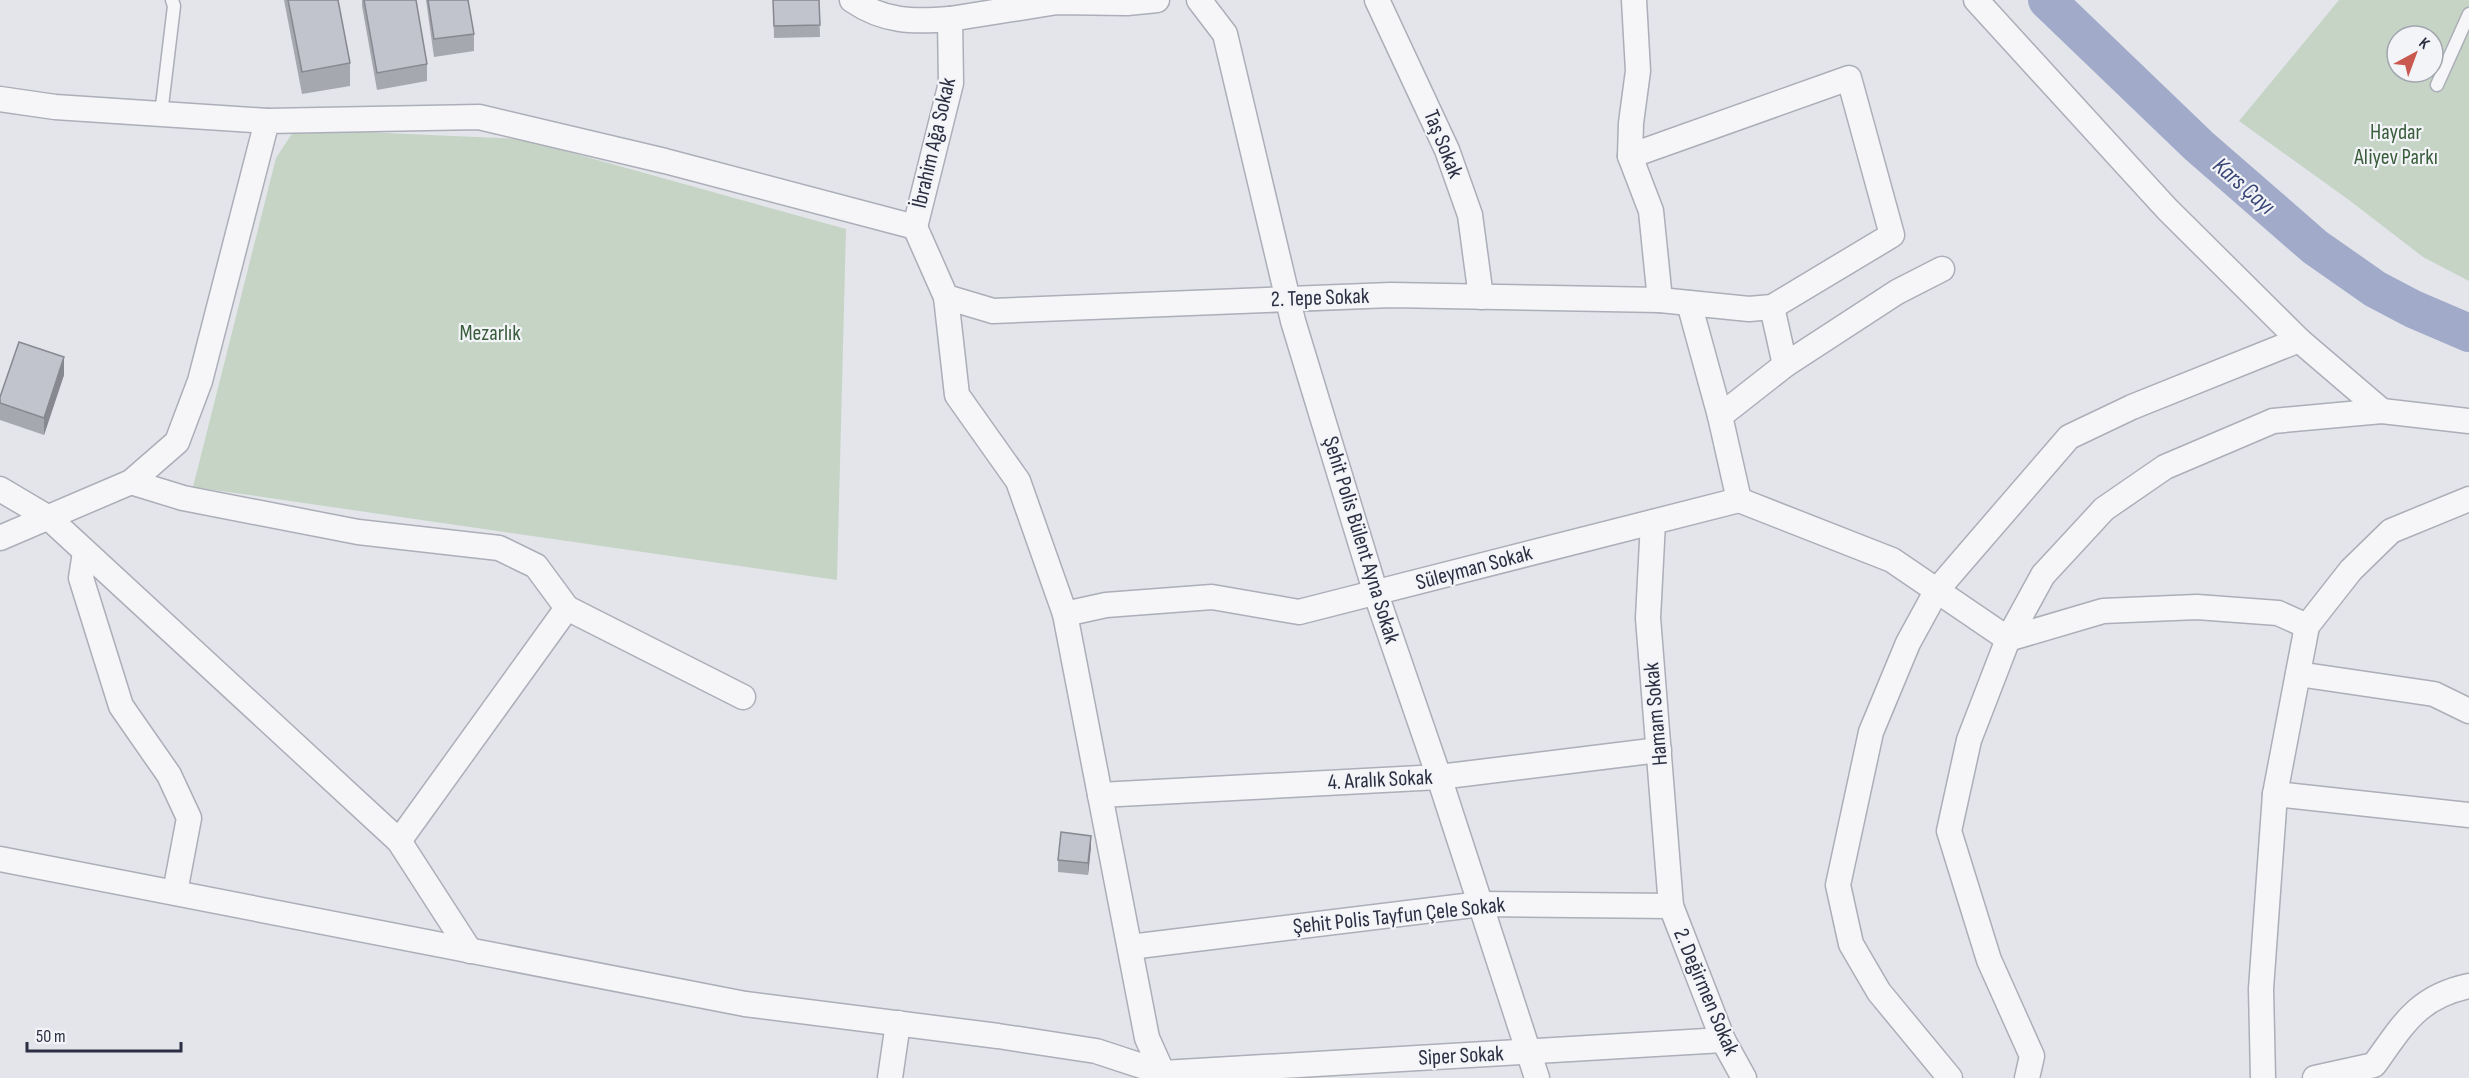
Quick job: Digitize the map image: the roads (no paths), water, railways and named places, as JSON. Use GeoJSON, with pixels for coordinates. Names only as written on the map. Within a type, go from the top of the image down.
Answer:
{"type":"FeatureCollection","features":[{"type":"Feature","properties":{"kind":"street"},"geometry":{"type":"LineString","coordinates":[[852,0],[870,12],[913,22],[950,19],[1057,2],[1127,3],[1157,0]]}},
{"type":"Feature","properties":{"kind":"street","name":"Şehit Polis Bülent Ayna Sokak"},"geometry":{"type":"LineString","coordinates":[[1199,0],[1225,34],[1288,299],[1376,594],[1439,777],[1537,1078]]}},
{"type":"Feature","properties":{"kind":"street","name":"Taş Sokak"},"geometry":{"type":"LineString","coordinates":[[1377,0],[1447,150],[1467,205],[1481,297]]}},
{"type":"Feature","properties":{"kind":"street"},"geometry":{"type":"LineString","coordinates":[[1634,0],[1638,71],[1630,123],[1630,156],[1651,211],[1660,300]]}},
{"type":"Feature","properties":{"kind":"street"},"geometry":{"type":"LineString","coordinates":[[1976,0],[2167,209],[2299,340],[2382,411]]}},
{"type":"Feature","properties":{"kind":"street","name":"İbrahim Ağa Sokak"},"geometry":{"type":"LineString","coordinates":[[915,226],[951,83],[950,19]]}},
{"type":"Feature","properties":{"kind":"street"},"geometry":{"type":"LineString","coordinates":[[1630,156],[1849,78],[1892,235],[1773,307],[1785,365]]}},
{"type":"Feature","properties":{"kind":"street"},"geometry":{"type":"LineString","coordinates":[[0,99],[55,107],[267,121],[479,117],[665,161],[915,226],[946,297],[957,395],[1018,481],[1065,614],[1147,1038],[1164,1076]]}},
{"type":"Feature","properties":{"kind":"street"},"geometry":{"type":"LineString","coordinates":[[0,538],[131,482],[177,442],[200,381],[267,121]]}},
{"type":"Feature","properties":{"kind":"street"},"geometry":{"type":"LineString","coordinates":[[1720,416],[1785,365],[1897,292],[1942,269]]}},
{"type":"Feature","properties":{"kind":"street","name":"2. Tepe Sokak"},"geometry":{"type":"LineString","coordinates":[[946,297],[993,311],[1391,295],[1660,300],[1749,309],[1773,307]]}},
{"type":"Feature","properties":{"kind":"street"},"geometry":{"type":"LineString","coordinates":[[1689,303],[1720,416],[1739,500],[1892,560],[2008,639]]}},
{"type":"Feature","properties":{"kind":"street"},"geometry":{"type":"LineString","coordinates":[[1950,1078],[1878,992],[1851,944],[1838,885],[1871,732],[1908,643],[1937,590],[2069,436],[2132,406],[2299,340]]}},
{"type":"Feature","properties":{"kind":"street"},"geometry":{"type":"LineString","coordinates":[[2027,1078],[2032,1056],[1989,960],[1949,831],[1969,740],[2008,639],[2043,575],[2104,509],[2165,467],[2273,421],[2382,411],[2469,421]]}},
{"type":"Feature","properties":{"kind":"street"},"geometry":{"type":"LineString","coordinates":[[131,482],[183,498],[358,532],[499,548],[536,566],[567,608],[743,698]]}},
{"type":"Feature","properties":{"kind":"street"},"geometry":{"type":"LineString","coordinates":[[0,489],[49,518],[399,841],[470,951]]}},
{"type":"Feature","properties":{"kind":"street"},"geometry":{"type":"LineString","coordinates":[[2263,1078],[2261,989],[2275,794],[2307,626],[2351,570],[2391,531],[2469,499]]}},
{"type":"Feature","properties":{"kind":"street","name":"Süleyman Sokak"},"geometry":{"type":"LineString","coordinates":[[1065,614],[1106,605],[1212,597],[1299,612],[1739,500]]}},
{"type":"Feature","properties":{"kind":"street","name":"Hamam Sokak"},"geometry":{"type":"LineString","coordinates":[[1653,522],[1648,618],[1671,906]]}},
{"type":"Feature","properties":{"kind":"street"},"geometry":{"type":"LineString","coordinates":[[85,552],[81,578],[121,706],[169,775],[189,818],[175,892]]}},
{"type":"Feature","properties":{"kind":"street"},"geometry":{"type":"LineString","coordinates":[[2008,639],[2103,611],[2185,607],[2278,613],[2307,626]]}},
{"type":"Feature","properties":{"kind":"street"},"geometry":{"type":"LineString","coordinates":[[399,841],[567,608]]}},
{"type":"Feature","properties":{"kind":"street"},"geometry":{"type":"LineString","coordinates":[[2298,674],[2434,694],[2469,711]]}},
{"type":"Feature","properties":{"kind":"street","name":"4. Aralık Sokak"},"geometry":{"type":"LineString","coordinates":[[1100,795],[1439,777],[1659,750]]}},
{"type":"Feature","properties":{"kind":"street"},"geometry":{"type":"LineString","coordinates":[[2275,794],[2469,815]]}},
{"type":"Feature","properties":{"kind":"street"},"geometry":{"type":"LineString","coordinates":[[0,859],[745,1004],[1096,1051],[1164,1076]]}},
{"type":"Feature","properties":{"kind":"street","name":"Şehit Polis Tayfun Çele Sokak"},"geometry":{"type":"LineString","coordinates":[[1130,947],[1481,904],[1671,906]]}},
{"type":"Feature","properties":{"kind":"street","name":"2. Değirmen Sokak"},"geometry":{"type":"LineString","coordinates":[[1671,906],[1723,1040],[1744,1078]]}},
{"type":"Feature","properties":{"kind":"street"},"geometry":{"type":"LineString","coordinates":[[2315,1078],[2374,1065],[2411,1014],[2448,990],[2469,986]]}},
{"type":"Feature","properties":{"kind":"street"},"geometry":{"type":"LineString","coordinates":[[890,1078],[898,1023]]}},
{"type":"Feature","properties":{"kind":"street","name":"Siper Sokak"},"geometry":{"type":"LineString","coordinates":[[1164,1076],[1723,1040]]}},
{"type":"Feature","properties":{"kind":"lane"},"geometry":{"type":"LineString","coordinates":[[161,114],[174,6],[172,0]]}},
{"type":"Feature","properties":{"kind":"lane"},"geometry":{"type":"LineString","coordinates":[[2437,85],[2469,14]]}},
{"type":"Feature","properties":{"kind":"waterway","name":"Kars Çayı"},"geometry":{"type":"LineString","coordinates":[[2047,0],[2199,146],[2315,247],[2375,289],[2413,309],[2469,333]]}},
{"type":"Feature","properties":{"kind":"park label","name":"Haydar Aliyev Parkı"},"geometry":{"type":"Point","coordinates":[2396,144]}},
{"type":"Feature","properties":{"kind":"park label","name":"Mezarlık"},"geometry":{"type":"Point","coordinates":[490,333]}}]}
